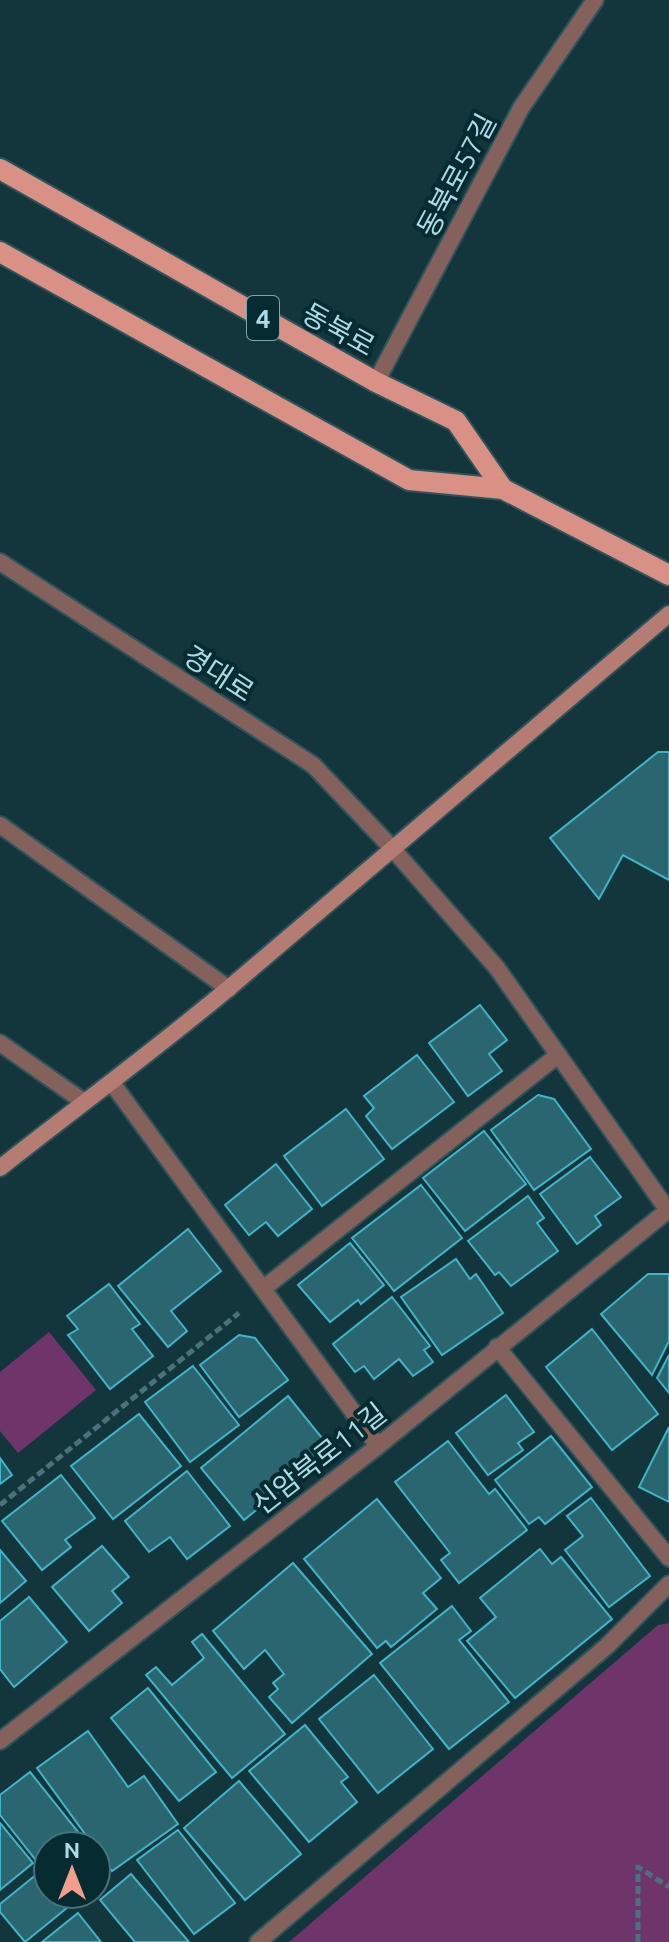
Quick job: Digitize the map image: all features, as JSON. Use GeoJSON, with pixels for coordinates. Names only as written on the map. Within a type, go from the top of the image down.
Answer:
{"type":"FeatureCollection","features":[{"type":"Feature","properties":{"kind":"main road","name":"동북로"},"geometry":{"type":"LineString","coordinates":[[0,169],[376,382],[456,421],[503,489]]}},
{"type":"Feature","properties":{"kind":"main road","name":"동북로"},"geometry":{"type":"LineString","coordinates":[[0,252],[409,480],[503,489],[669,575]]}},
{"type":"Feature","properties":{"kind":"main road"},"geometry":{"type":"LineString","coordinates":[[0,1168],[229,989],[669,614]]}},
{"type":"Feature","properties":{"kind":"street","name":"동북로57길"},"geometry":{"type":"LineString","coordinates":[[376,382],[521,108],[595,0]]}},
{"type":"Feature","properties":{"kind":"street","name":"경대로"},"geometry":{"type":"LineString","coordinates":[[0,562],[313,765],[392,848],[497,968],[668,1211]]}},
{"type":"Feature","properties":{"kind":"street"},"geometry":{"type":"LineString","coordinates":[[0,825],[229,989]]}},
{"type":"Feature","properties":{"kind":"street"},"geometry":{"type":"LineString","coordinates":[[0,1043],[84,1102]]}},
{"type":"Feature","properties":{"kind":"street"},"geometry":{"type":"LineString","coordinates":[[264,1288],[558,1055]]}},
{"type":"Feature","properties":{"kind":"street"},"geometry":{"type":"LineString","coordinates":[[112,1083],[378,1446]]}},
{"type":"Feature","properties":{"kind":"street","name":"신암북로11길"},"geometry":{"type":"LineString","coordinates":[[0,1741],[378,1446],[668,1211]]}},
{"type":"Feature","properties":{"kind":"street"},"geometry":{"type":"LineString","coordinates":[[497,1347],[669,1558]]}},
{"type":"Feature","properties":{"kind":"street"},"geometry":{"type":"LineString","coordinates":[[258,1942],[607,1646],[669,1584]]}},
{"type":"Feature","properties":{"kind":"path"},"geometry":{"type":"LineString","coordinates":[[0,1505],[235,1317],[264,1288]]}},
{"type":"Feature","properties":{"kind":"path"},"geometry":{"type":"LineString","coordinates":[[638,1942],[638,1867],[669,1887]]}},
{"type":"Feature","properties":{"kind":"shaded area"},"geometry":{"type":"Polygon","coordinates":[[[49,1332],[96,1390],[18,1453],[0,1431],[0,1372],[49,1332]]]}},
{"type":"Feature","properties":{"kind":"shaded area"},"geometry":{"type":"Polygon","coordinates":[[[669,1623],[669,1942],[289,1942],[658,1625],[669,1623]]]}},
{"type":"Feature","properties":{"kind":"building"},"geometry":{"type":"Polygon","coordinates":[[[658,752],[669,752],[669,880],[623,855],[599,899],[550,838],[658,752]]]}},
{"type":"Feature","properties":{"kind":"building"},"geometry":{"type":"Polygon","coordinates":[[[480,1005],[507,1040],[489,1054],[502,1071],[468,1096],[429,1043],[480,1005]]]}},
{"type":"Feature","properties":{"kind":"building"},"geometry":{"type":"Polygon","coordinates":[[[417,1055],[454,1102],[392,1149],[366,1116],[374,1108],[364,1096],[417,1055]]]}},
{"type":"Feature","properties":{"kind":"building"},"geometry":{"type":"Polygon","coordinates":[[[538,1095],[554,1099],[591,1149],[534,1190],[491,1130],[538,1095]]]}},
{"type":"Feature","properties":{"kind":"building"},"geometry":{"type":"Polygon","coordinates":[[[346,1109],[384,1159],[322,1206],[284,1156],[346,1109]]]}},
{"type":"Feature","properties":{"kind":"building"},"geometry":{"type":"Polygon","coordinates":[[[484,1131],[526,1184],[465,1231],[423,1178],[484,1131]]]}},
{"type":"Feature","properties":{"kind":"building"},"geometry":{"type":"Polygon","coordinates":[[[590,1157],[621,1197],[595,1216],[601,1225],[577,1244],[540,1194],[590,1157]]]}},
{"type":"Feature","properties":{"kind":"building"},"geometry":{"type":"Polygon","coordinates":[[[276,1164],[312,1209],[278,1236],[266,1222],[249,1235],[225,1205],[276,1164]]]}},
{"type":"Feature","properties":{"kind":"building"},"geometry":{"type":"Polygon","coordinates":[[[421,1185],[462,1238],[394,1291],[352,1238],[421,1185]]]}},
{"type":"Feature","properties":{"kind":"building"},"geometry":{"type":"Polygon","coordinates":[[[528,1196],[544,1218],[537,1223],[558,1251],[511,1286],[499,1272],[495,1275],[468,1241],[528,1196]]]}},
{"type":"Feature","properties":{"kind":"building"},"geometry":{"type":"Polygon","coordinates":[[[188,1229],[221,1271],[171,1311],[187,1331],[168,1347],[118,1286],[188,1229]]]}},
{"type":"Feature","properties":{"kind":"building"},"geometry":{"type":"Polygon","coordinates":[[[350,1243],[384,1285],[361,1304],[358,1300],[330,1322],[298,1285],[350,1243]]]}},
{"type":"Feature","properties":{"kind":"building"},"geometry":{"type":"Polygon","coordinates":[[[456,1259],[470,1279],[476,1274],[503,1313],[442,1355],[401,1297],[456,1259]]]}},
{"type":"Feature","properties":{"kind":"building"},"geometry":{"type":"Polygon","coordinates":[[[648,1274],[669,1274],[669,1341],[652,1375],[601,1314],[648,1274]]]}},
{"type":"Feature","properties":{"kind":"building"},"geometry":{"type":"Polygon","coordinates":[[[109,1284],[140,1324],[132,1329],[153,1356],[110,1389],[68,1335],[78,1329],[67,1316],[109,1284]]]}},
{"type":"Feature","properties":{"kind":"building"},"geometry":{"type":"Polygon","coordinates":[[[392,1297],[430,1346],[424,1350],[433,1362],[413,1376],[399,1359],[374,1379],[364,1366],[355,1372],[333,1344],[392,1297]]]}},
{"type":"Feature","properties":{"kind":"building"},"geometry":{"type":"Polygon","coordinates":[[[592,1329],[658,1414],[612,1450],[546,1367],[592,1329]]]}},
{"type":"Feature","properties":{"kind":"building"},"geometry":{"type":"Polygon","coordinates":[[[239,1335],[255,1338],[288,1380],[239,1417],[200,1365],[239,1335]]]}},
{"type":"Feature","properties":{"kind":"building"},"geometry":{"type":"Polygon","coordinates":[[[669,1355],[669,1393],[657,1378],[669,1355]]]}},
{"type":"Feature","properties":{"kind":"building"},"geometry":{"type":"Polygon","coordinates":[[[193,1366],[239,1425],[190,1462],[145,1402],[193,1366]]]}},
{"type":"Feature","properties":{"kind":"building"},"geometry":{"type":"Polygon","coordinates":[[[506,1395],[534,1432],[518,1443],[523,1450],[488,1475],[456,1433],[506,1395]]]}},
{"type":"Feature","properties":{"kind":"building"},"geometry":{"type":"Polygon","coordinates":[[[288,1396],[331,1449],[244,1520],[201,1468],[288,1396]]]}},
{"type":"Feature","properties":{"kind":"building"},"geometry":{"type":"Polygon","coordinates":[[[139,1414],[181,1466],[113,1519],[71,1466],[139,1414]]]}},
{"type":"Feature","properties":{"kind":"building"},"geometry":{"type":"Polygon","coordinates":[[[669,1427],[669,1502],[639,1487],[669,1427]]]}},
{"type":"Feature","properties":{"kind":"building"},"geometry":{"type":"Polygon","coordinates":[[[551,1436],[592,1487],[545,1524],[539,1517],[529,1524],[495,1480],[551,1436]]]}},
{"type":"Feature","properties":{"kind":"building"},"geometry":{"type":"Polygon","coordinates":[[[448,1441],[489,1494],[495,1489],[527,1530],[459,1583],[441,1560],[450,1553],[395,1482],[448,1441]]]}},
{"type":"Feature","properties":{"kind":"building"},"geometry":{"type":"Polygon","coordinates":[[[0,1458],[12,1475],[0,1484],[0,1458]]]}},
{"type":"Feature","properties":{"kind":"building"},"geometry":{"type":"Polygon","coordinates":[[[187,1471],[230,1526],[187,1559],[170,1537],[149,1552],[125,1521],[187,1471]]]}},
{"type":"Feature","properties":{"kind":"building"},"geometry":{"type":"Polygon","coordinates":[[[61,1475],[95,1518],[65,1540],[71,1547],[42,1570],[2,1521],[61,1475]]]}},
{"type":"Feature","properties":{"kind":"building"},"geometry":{"type":"Polygon","coordinates":[[[591,1498],[650,1576],[609,1607],[565,1550],[583,1536],[567,1516],[591,1498]]]}},
{"type":"Feature","properties":{"kind":"building"},"geometry":{"type":"Polygon","coordinates":[[[377,1499],[441,1578],[423,1593],[437,1609],[391,1647],[386,1641],[377,1648],[304,1559],[377,1499]]]}},
{"type":"Feature","properties":{"kind":"building"},"geometry":{"type":"Polygon","coordinates":[[[102,1546],[129,1577],[112,1591],[122,1603],[89,1631],[52,1587],[102,1546]]]}},
{"type":"Feature","properties":{"kind":"building"},"geometry":{"type":"Polygon","coordinates":[[[540,1549],[552,1564],[561,1557],[612,1619],[515,1698],[467,1641],[496,1617],[480,1598],[540,1549]]]}},
{"type":"Feature","properties":{"kind":"building"},"geometry":{"type":"Polygon","coordinates":[[[0,1550],[26,1581],[0,1603],[0,1550]]]}},
{"type":"Feature","properties":{"kind":"building"},"geometry":{"type":"Polygon","coordinates":[[[293,1563],[372,1654],[292,1723],[269,1697],[278,1689],[273,1683],[284,1674],[265,1650],[244,1669],[213,1631],[293,1563]]]}},
{"type":"Feature","properties":{"kind":"building"},"geometry":{"type":"Polygon","coordinates":[[[29,1597],[67,1642],[14,1687],[0,1669],[0,1621],[29,1597]]]}},
{"type":"Feature","properties":{"kind":"building"},"geometry":{"type":"Polygon","coordinates":[[[452,1606],[471,1631],[459,1640],[509,1702],[449,1749],[380,1663],[452,1606]]]}},
{"type":"Feature","properties":{"kind":"building"},"geometry":{"type":"Polygon","coordinates":[[[202,1634],[285,1734],[232,1778],[146,1675],[156,1667],[172,1685],[204,1658],[192,1642],[202,1634]]]}},
{"type":"Feature","properties":{"kind":"building"},"geometry":{"type":"Polygon","coordinates":[[[374,1675],[433,1749],[378,1793],[319,1719],[374,1675]]]}},
{"type":"Feature","properties":{"kind":"building"},"geometry":{"type":"Polygon","coordinates":[[[148,1688],[216,1772],[179,1801],[111,1718],[148,1688]]]}},
{"type":"Feature","properties":{"kind":"building"},"geometry":{"type":"Polygon","coordinates":[[[305,1725],[348,1777],[341,1782],[357,1802],[309,1842],[249,1771],[305,1725]]]}},
{"type":"Feature","properties":{"kind":"building"},"geometry":{"type":"Polygon","coordinates":[[[88,1731],[128,1787],[144,1776],[178,1824],[112,1871],[112,1830],[82,1830],[37,1768],[88,1731]]]}},
{"type":"Feature","properties":{"kind":"building"},"geometry":{"type":"Polygon","coordinates":[[[30,1772],[77,1830],[32,1830],[32,1855],[0,1815],[0,1795],[30,1772]]]}},
{"type":"Feature","properties":{"kind":"building"},"geometry":{"type":"Polygon","coordinates":[[[239,1781],[301,1854],[245,1900],[184,1828],[239,1781]]]}},
{"type":"Feature","properties":{"kind":"building"},"geometry":{"type":"Polygon","coordinates":[[[0,1823],[32,1864],[0,1890],[0,1823]]]}},
{"type":"Feature","properties":{"kind":"building"},"geometry":{"type":"Polygon","coordinates":[[[178,1830],[235,1903],[194,1934],[137,1860],[178,1830]]]}},
{"type":"Feature","properties":{"kind":"building"},"geometry":{"type":"Polygon","coordinates":[[[131,1874],[189,1942],[135,1942],[108,1910],[112,1910],[112,1890],[131,1874]]]}},
{"type":"Feature","properties":{"kind":"building"},"geometry":{"type":"Polygon","coordinates":[[[32,1878],[32,1910],[64,1910],[25,1942],[0,1912],[0,1904],[32,1878]]]}},
{"type":"Feature","properties":{"kind":"building"},"geometry":{"type":"Polygon","coordinates":[[[78,1913],[101,1942],[42,1942],[78,1913]]]}}]}
